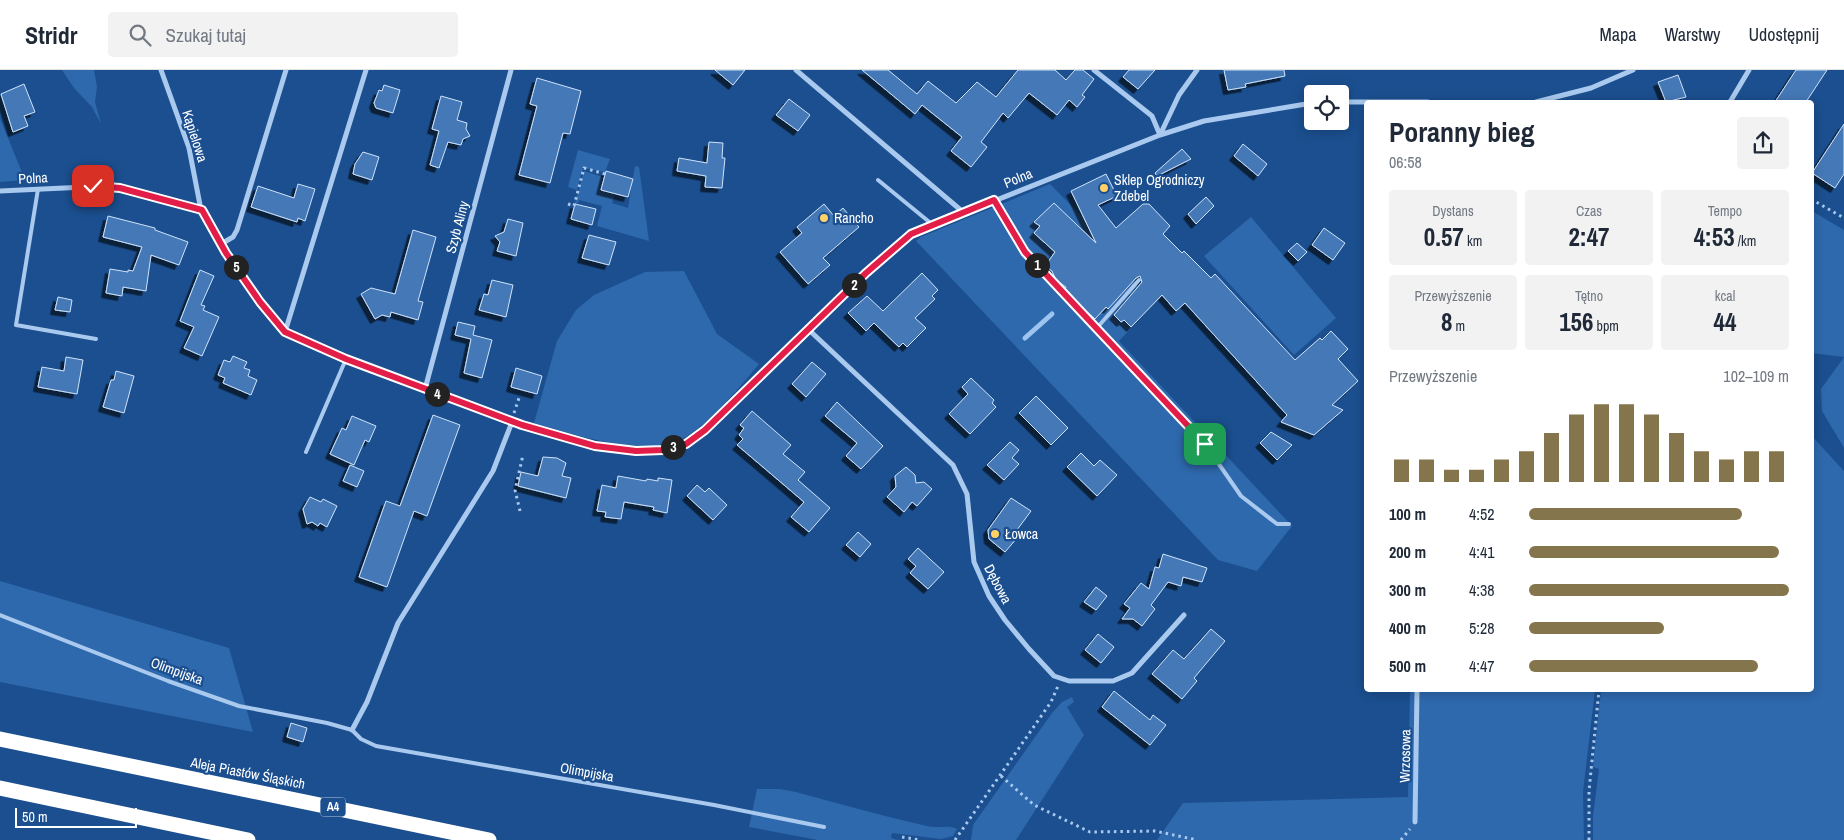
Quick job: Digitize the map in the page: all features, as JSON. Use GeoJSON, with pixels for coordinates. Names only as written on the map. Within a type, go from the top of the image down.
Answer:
{"type":"FeatureCollection","features":[{"type":"Feature","properties":{"kind":"highway","name":"Aleja Piastów Śląskich"},"geometry":{"type":"LineString","coordinates":[[0,739],[488,840]]}},
{"type":"Feature","properties":{"kind":"highway"},"geometry":{"type":"LineString","coordinates":[[0,788],[248,840]]}},
{"type":"Feature","properties":{"kind":"street","name":"Kąpielowa"},"geometry":{"type":"LineString","coordinates":[[161,70],[189,148],[202,210]]}},
{"type":"Feature","properties":{"kind":"street"},"geometry":{"type":"LineString","coordinates":[[221,244],[233,237],[237,230],[286,70]]}},
{"type":"Feature","properties":{"kind":"street"},"geometry":{"type":"LineString","coordinates":[[285,332],[366,70]]}},
{"type":"Feature","properties":{"kind":"street","name":"Szyb Aliny"},"geometry":{"type":"LineString","coordinates":[[425,389],[512,70]]}},
{"type":"Feature","properties":{"kind":"street"},"geometry":{"type":"LineString","coordinates":[[796,70],[963,212]]}},
{"type":"Feature","properties":{"kind":"street"},"geometry":{"type":"LineString","coordinates":[[1094,70],[1152,116],[1160,135]]}},
{"type":"Feature","properties":{"kind":"street"},"geometry":{"type":"LineString","coordinates":[[1160,135],[1180,96],[1197,70]]}},
{"type":"Feature","properties":{"kind":"street"},"geometry":{"type":"LineString","coordinates":[[1544,100],[1591,88],[1633,70]]}},
{"type":"Feature","properties":{"kind":"street"},"geometry":{"type":"LineString","coordinates":[[1731,100],[1749,70]]}},
{"type":"Feature","properties":{"kind":"street"},"geometry":{"type":"LineString","coordinates":[[1349,102],[1364,102]]}},
{"type":"Feature","properties":{"kind":"street","name":"Polna"},"geometry":{"type":"LineString","coordinates":[[0,190],[113,187],[202,210],[221,244],[260,302],[285,332],[346,359],[512,422],[595,446],[636,451],[663,450],[686,444],[705,430],[866,273],[911,234],[1160,135],[1204,120],[1304,104]]}},
{"type":"Feature","properties":{"kind":"street","name":"Dębowa"},"geometry":{"type":"LineString","coordinates":[[809,330],[953,465],[967,494],[974,562],[989,596],[1005,620],[1029,649],[1054,676],[1062,679]]}},
{"type":"Feature","properties":{"kind":"street"},"geometry":{"type":"LineString","coordinates":[[352,730],[367,702],[398,623],[493,471],[512,422]]}},
{"type":"Feature","properties":{"kind":"street"},"geometry":{"type":"LineString","coordinates":[[1062,679],[1098,681],[1123,678],[1132,673],[1184,615]]}},
{"type":"Feature","properties":{"kind":"street","name":"Wrzosowa"},"geometry":{"type":"LineString","coordinates":[[1415,822],[1417,692]]}},
{"type":"Feature","properties":{"kind":"lane"},"geometry":{"type":"LineString","coordinates":[[878,180],[933,225]]}},
{"type":"Feature","properties":{"kind":"lane"},"geometry":{"type":"LineString","coordinates":[[38,189],[16,324],[96,339]]}},
{"type":"Feature","properties":{"kind":"lane"},"geometry":{"type":"LineString","coordinates":[[994,200],[1025,252],[1205,444],[1242,496],[1277,524],[1289,524]]}},
{"type":"Feature","properties":{"kind":"lane"},"geometry":{"type":"LineString","coordinates":[[1096,329],[1139,280]]}},
{"type":"Feature","properties":{"kind":"lane"},"geometry":{"type":"LineString","coordinates":[[306,452],[346,359]]}},
{"type":"Feature","properties":{"kind":"lane","name":"Olimpijska"},"geometry":{"type":"LineString","coordinates":[[0,615],[168,681],[239,706],[327,722],[352,730],[361,739],[376,746],[714,805],[824,827]]}},
{"type":"Feature","properties":{"kind":"path"},"geometry":{"type":"LineString","coordinates":[[568,204],[574,206],[584,168],[605,174]]}},
{"type":"Feature","properties":{"kind":"path"},"geometry":{"type":"LineString","coordinates":[[1814,200],[1844,218]]}},
{"type":"Feature","properties":{"kind":"path"},"geometry":{"type":"LineString","coordinates":[[505,410],[514,413],[520,395]]}},
{"type":"Feature","properties":{"kind":"path"},"geometry":{"type":"LineString","coordinates":[[520,511],[515,490],[524,455]]}},
{"type":"Feature","properties":{"kind":"path"},"geometry":{"type":"LineString","coordinates":[[955,840],[1051,702],[1062,679]]}},
{"type":"Feature","properties":{"kind":"path"},"geometry":{"type":"LineString","coordinates":[[1589,840],[1590,774],[1599,692]]}},
{"type":"Feature","properties":{"kind":"path"},"geometry":{"type":"LineString","coordinates":[[1001,776],[1034,805],[1090,832],[1155,831],[1197,840]]}},
{"type":"Feature","properties":{"kind":"path"},"geometry":{"type":"LineString","coordinates":[[902,837],[920,840]]}},
{"type":"Feature","properties":{"kind":"shaded area"},"geometry":{"type":"Polygon","coordinates":[[[62,70],[94,70],[97,87],[95,102],[101,124],[92,107],[74,88],[62,70]]]}},
{"type":"Feature","properties":{"kind":"shaded area"},"geometry":{"type":"Polygon","coordinates":[[[0,118],[25,180],[0,182],[0,118]]]}},
{"type":"Feature","properties":{"kind":"shaded area"},"geometry":{"type":"Polygon","coordinates":[[[578,150],[610,159],[605,172],[583,168],[577,190],[568,187],[578,150]]]}},
{"type":"Feature","properties":{"kind":"shaded area"},"geometry":{"type":"Polygon","coordinates":[[[635,166],[639,167],[649,241],[597,226],[602,206],[579,200],[578,203],[575,203],[584,171],[603,177],[600,191],[615,195],[612,203],[628,208],[635,166]]]}},
{"type":"Feature","properties":{"kind":"shaded area"},"geometry":{"type":"Polygon","coordinates":[[[1050,184],[1161,296],[1119,341],[1292,526],[1257,571],[1218,560],[916,241],[921,237],[1050,184]]]}},
{"type":"Feature","properties":{"kind":"shaded area"},"geometry":{"type":"Polygon","coordinates":[[[1814,212],[1844,230],[1844,357],[1814,353],[1814,212]]]}},
{"type":"Feature","properties":{"kind":"shaded area"},"geometry":{"type":"Polygon","coordinates":[[[1251,217],[1336,318],[1294,355],[1204,256],[1251,217]]]}},
{"type":"Feature","properties":{"kind":"shaded area"},"geometry":{"type":"Polygon","coordinates":[[[684,271],[717,334],[759,364],[723,405],[701,426],[682,439],[665,444],[647,446],[628,445],[588,438],[534,423],[557,341],[576,310],[594,295],[645,272],[684,271]]]}},
{"type":"Feature","properties":{"kind":"shaded area"},"geometry":{"type":"Polygon","coordinates":[[[1844,357],[1844,448],[1822,411],[1821,389],[1844,357]]]}},
{"type":"Feature","properties":{"kind":"shaded area"},"geometry":{"type":"Polygon","coordinates":[[[1814,438],[1844,471],[1844,840],[1593,840],[1593,816],[1599,769],[1593,767],[1601,692],[1814,692],[1814,438]]]}},
{"type":"Feature","properties":{"kind":"shaded area"},"geometry":{"type":"Polygon","coordinates":[[[0,581],[229,648],[253,732],[0,682],[0,581]]]}},
{"type":"Feature","properties":{"kind":"shaded area"},"geometry":{"type":"Polygon","coordinates":[[[1410,692],[1595,692],[1583,792],[1584,840],[1157,840],[1183,803],[1408,797],[1410,692]]]}},
{"type":"Feature","properties":{"kind":"shaded area"},"geometry":{"type":"Polygon","coordinates":[[[1072,697],[1074,702],[1067,707],[1084,735],[1016,840],[971,840],[973,825],[1052,713],[1062,702],[1072,697]]]}},
{"type":"Feature","properties":{"kind":"shaded area"},"geometry":{"type":"Polygon","coordinates":[[[757,789],[780,789],[796,792],[927,826],[957,829],[953,836],[941,839],[892,833],[891,838],[898,840],[818,840],[749,827],[757,789]]]}},
{"type":"Feature","properties":{"kind":"building"},"geometry":{"type":"Polygon","coordinates":[[[715,70],[745,70],[733,85],[715,70]]]}},
{"type":"Feature","properties":{"kind":"building"},"geometry":{"type":"Polygon","coordinates":[[[862,70],[888,70],[917,94],[928,81],[956,103],[977,82],[996,97],[1018,70],[1055,70],[1066,80],[1075,70],[1083,70],[1094,79],[1082,95],[1085,97],[1077,107],[1069,100],[1057,115],[1029,93],[1008,118],[1003,113],[981,142],[987,147],[971,167],[951,151],[962,137],[922,105],[915,114],[862,70]]]}},
{"type":"Feature","properties":{"kind":"building"},"geometry":{"type":"Polygon","coordinates":[[[1129,70],[1155,70],[1138,89],[1123,77],[1129,70]]]}},
{"type":"Feature","properties":{"kind":"building"},"geometry":{"type":"Polygon","coordinates":[[[1224,70],[1284,70],[1285,76],[1245,84],[1246,87],[1228,90],[1224,70]]]}},
{"type":"Feature","properties":{"kind":"building"},"geometry":{"type":"Polygon","coordinates":[[[1796,70],[1827,70],[1807,100],[1776,100],[1796,70]]]}},
{"type":"Feature","properties":{"kind":"building"},"geometry":{"type":"Polygon","coordinates":[[[1678,75],[1686,97],[1665,100],[1658,82],[1678,75]]]}},
{"type":"Feature","properties":{"kind":"building"},"geometry":{"type":"Polygon","coordinates":[[[537,78],[581,91],[570,134],[563,133],[550,183],[519,175],[537,106],[530,104],[537,78]]]}},
{"type":"Feature","properties":{"kind":"building"},"geometry":{"type":"Polygon","coordinates":[[[24,84],[35,112],[24,116],[28,126],[13,132],[1,94],[24,84]]]}},
{"type":"Feature","properties":{"kind":"building"},"geometry":{"type":"Polygon","coordinates":[[[384,85],[400,90],[393,113],[376,108],[374,103],[379,90],[382,91],[384,85]]]}},
{"type":"Feature","properties":{"kind":"building"},"geometry":{"type":"Polygon","coordinates":[[[441,96],[462,102],[457,120],[467,123],[466,129],[470,136],[463,139],[461,145],[448,142],[439,168],[430,165],[439,131],[432,129],[441,96]]]}},
{"type":"Feature","properties":{"kind":"building"},"geometry":{"type":"Polygon","coordinates":[[[789,99],[810,115],[798,131],[776,115],[789,99]]]}},
{"type":"Feature","properties":{"kind":"building"},"geometry":{"type":"Polygon","coordinates":[[[1844,124],[1844,174],[1835,188],[1814,174],[1814,170],[1844,124]]]}},
{"type":"Feature","properties":{"kind":"building"},"geometry":{"type":"Polygon","coordinates":[[[709,142],[723,143],[722,158],[725,158],[722,188],[705,187],[706,176],[677,171],[679,158],[707,163],[709,142]]]}},
{"type":"Feature","properties":{"kind":"building"},"geometry":{"type":"Polygon","coordinates":[[[1243,144],[1267,164],[1258,176],[1234,156],[1243,144]]]}},
{"type":"Feature","properties":{"kind":"building"},"geometry":{"type":"Polygon","coordinates":[[[1182,149],[1191,159],[1157,176],[1155,173],[1182,149]]]}},
{"type":"Feature","properties":{"kind":"building"},"geometry":{"type":"Polygon","coordinates":[[[363,152],[379,157],[372,180],[353,174],[355,164],[363,152]]]}},
{"type":"Feature","properties":{"kind":"building"},"geometry":{"type":"Polygon","coordinates":[[[606,171],[633,179],[628,197],[601,190],[606,171]]]}},
{"type":"Feature","properties":{"kind":"building"},"geometry":{"type":"Polygon","coordinates":[[[1106,174],[1117,196],[1098,205],[1116,228],[1143,204],[1149,204],[1170,226],[1163,234],[1182,253],[1184,251],[1211,278],[1215,274],[1295,360],[1331,331],[1348,349],[1338,359],[1358,381],[1332,405],[1343,410],[1314,435],[1281,422],[1287,415],[1185,303],[1176,311],[1162,295],[1131,327],[1124,320],[1121,322],[1114,315],[1142,282],[1140,276],[1108,309],[1106,307],[1095,319],[1078,304],[1065,289],[1066,287],[1056,280],[1052,271],[1045,266],[1055,252],[1034,233],[1040,226],[1034,222],[1054,203],[1096,243],[1071,191],[1106,174]]]}},
{"type":"Feature","properties":{"kind":"building"},"geometry":{"type":"Polygon","coordinates":[[[298,184],[315,189],[305,221],[298,218],[297,222],[251,207],[258,186],[294,198],[298,184]]]}},
{"type":"Feature","properties":{"kind":"building"},"geometry":{"type":"Polygon","coordinates":[[[1206,197],[1214,206],[1196,224],[1188,214],[1206,197]]]}},
{"type":"Feature","properties":{"kind":"building"},"geometry":{"type":"Polygon","coordinates":[[[575,204],[596,209],[592,225],[571,219],[575,204]]]}},
{"type":"Feature","properties":{"kind":"building"},"geometry":{"type":"Polygon","coordinates":[[[824,204],[834,216],[843,208],[859,227],[823,258],[830,265],[808,284],[780,252],[802,233],[797,227],[824,204]]]}},
{"type":"Feature","properties":{"kind":"building"},"geometry":{"type":"Polygon","coordinates":[[[108,216],[155,228],[155,230],[188,242],[179,265],[151,255],[146,291],[123,287],[122,296],[106,293],[110,269],[133,271],[142,247],[103,237],[108,216]]]}},
{"type":"Feature","properties":{"kind":"building"},"geometry":{"type":"Polygon","coordinates":[[[508,219],[523,223],[516,256],[497,251],[500,242],[495,236],[504,232],[508,219]]]}},
{"type":"Feature","properties":{"kind":"building"},"geometry":{"type":"Polygon","coordinates":[[[1324,228],[1345,243],[1333,260],[1312,245],[1324,228]]]}},
{"type":"Feature","properties":{"kind":"building"},"geometry":{"type":"Polygon","coordinates":[[[413,230],[436,237],[418,301],[423,302],[418,320],[391,312],[390,317],[382,315],[375,319],[361,294],[371,288],[395,294],[413,230]]]}},
{"type":"Feature","properties":{"kind":"building"},"geometry":{"type":"Polygon","coordinates":[[[589,235],[616,242],[609,265],[582,258],[589,235]]]}},
{"type":"Feature","properties":{"kind":"building"},"geometry":{"type":"Polygon","coordinates":[[[1297,243],[1307,252],[1298,261],[1288,251],[1297,243]]]}},
{"type":"Feature","properties":{"kind":"building"},"geometry":{"type":"Polygon","coordinates":[[[200,270],[214,276],[201,305],[205,306],[203,310],[219,317],[202,356],[184,348],[194,327],[180,321],[200,270]]]}},
{"type":"Feature","properties":{"kind":"building"},"geometry":{"type":"Polygon","coordinates":[[[922,273],[938,290],[932,296],[935,299],[915,318],[926,328],[907,347],[903,343],[899,347],[874,323],[866,331],[848,313],[867,296],[883,311],[922,273]]]}},
{"type":"Feature","properties":{"kind":"building"},"geometry":{"type":"Polygon","coordinates":[[[492,280],[513,285],[506,317],[479,310],[484,294],[488,295],[492,280]]]}},
{"type":"Feature","properties":{"kind":"building"},"geometry":{"type":"Polygon","coordinates":[[[58,297],[72,300],[70,312],[55,310],[58,297]]]}},
{"type":"Feature","properties":{"kind":"building"},"geometry":{"type":"Polygon","coordinates":[[[458,322],[475,326],[473,335],[492,340],[482,378],[464,373],[471,339],[455,335],[458,322]]]}},
{"type":"Feature","properties":{"kind":"building"},"geometry":{"type":"Polygon","coordinates":[[[233,356],[247,362],[244,368],[250,370],[248,376],[257,380],[251,395],[223,383],[225,378],[218,375],[224,360],[230,362],[233,356]]]}},
{"type":"Feature","properties":{"kind":"building"},"geometry":{"type":"Polygon","coordinates":[[[66,357],[83,360],[77,394],[38,387],[42,367],[64,371],[66,357]]]}},
{"type":"Feature","properties":{"kind":"building"},"geometry":{"type":"Polygon","coordinates":[[[812,362],[826,374],[806,397],[792,384],[812,362]]]}},
{"type":"Feature","properties":{"kind":"building"},"geometry":{"type":"Polygon","coordinates":[[[516,368],[542,376],[537,394],[511,387],[516,368]]]}},
{"type":"Feature","properties":{"kind":"building"},"geometry":{"type":"Polygon","coordinates":[[[116,371],[134,376],[124,413],[103,407],[111,380],[114,380],[116,371]]]}},
{"type":"Feature","properties":{"kind":"building"},"geometry":{"type":"Polygon","coordinates":[[[971,378],[994,400],[992,403],[996,407],[970,434],[949,414],[968,394],[962,387],[971,378]]]}},
{"type":"Feature","properties":{"kind":"building"},"geometry":{"type":"Polygon","coordinates":[[[1036,396],[1068,428],[1051,445],[1019,413],[1036,396]]]}},
{"type":"Feature","properties":{"kind":"building"},"geometry":{"type":"Polygon","coordinates":[[[837,402],[883,446],[861,469],[846,456],[857,443],[825,416],[837,402]]]}},
{"type":"Feature","properties":{"kind":"building"},"geometry":{"type":"Polygon","coordinates":[[[752,411],[791,445],[783,454],[805,472],[798,480],[830,508],[809,532],[791,517],[804,502],[737,445],[743,439],[739,435],[744,428],[740,425],[752,411]]]}},
{"type":"Feature","properties":{"kind":"building"},"geometry":{"type":"Polygon","coordinates":[[[433,415],[460,425],[427,516],[414,511],[387,587],[359,577],[386,501],[400,506],[433,415]]]}},
{"type":"Feature","properties":{"kind":"building"},"geometry":{"type":"Polygon","coordinates":[[[352,416],[376,426],[369,442],[365,440],[354,465],[330,454],[342,428],[346,430],[352,416]]]}},
{"type":"Feature","properties":{"kind":"building"},"geometry":{"type":"Polygon","coordinates":[[[1271,432],[1292,445],[1277,460],[1260,443],[1271,432]]]}},
{"type":"Feature","properties":{"kind":"building"},"geometry":{"type":"Polygon","coordinates":[[[1010,442],[1019,450],[1012,458],[1019,464],[1004,480],[987,465],[1010,442]]]}},
{"type":"Feature","properties":{"kind":"building"},"geometry":{"type":"Polygon","coordinates":[[[1081,453],[1094,466],[1100,460],[1117,475],[1097,496],[1067,467],[1081,453]]]}},
{"type":"Feature","properties":{"kind":"building"},"geometry":{"type":"Polygon","coordinates":[[[543,457],[557,458],[566,463],[562,476],[571,478],[566,498],[518,486],[521,472],[538,476],[543,457]]]}},
{"type":"Feature","properties":{"kind":"building"},"geometry":{"type":"Polygon","coordinates":[[[350,465],[364,471],[357,487],[343,481],[350,465]]]}},
{"type":"Feature","properties":{"kind":"building"},"geometry":{"type":"Polygon","coordinates":[[[906,467],[915,475],[916,483],[924,482],[932,489],[917,506],[912,502],[904,512],[887,497],[896,487],[895,476],[906,467]]]}},
{"type":"Feature","properties":{"kind":"building"},"geometry":{"type":"Polygon","coordinates":[[[618,476],[646,481],[647,479],[658,481],[658,478],[672,480],[667,513],[653,510],[654,507],[624,502],[621,519],[605,517],[606,512],[597,511],[602,485],[616,488],[618,476]]]}},
{"type":"Feature","properties":{"kind":"building"},"geometry":{"type":"Polygon","coordinates":[[[697,485],[705,492],[709,488],[727,505],[713,520],[687,496],[697,485]]]}},
{"type":"Feature","properties":{"kind":"building"},"geometry":{"type":"Polygon","coordinates":[[[310,497],[321,502],[323,499],[337,506],[327,527],[320,523],[318,526],[312,522],[307,524],[303,509],[310,497]]]}},
{"type":"Feature","properties":{"kind":"building"},"geometry":{"type":"Polygon","coordinates":[[[1011,498],[1031,511],[1014,534],[1018,537],[1005,552],[989,539],[988,530],[1011,498]]]}},
{"type":"Feature","properties":{"kind":"building"},"geometry":{"type":"Polygon","coordinates":[[[858,532],[871,544],[860,557],[846,545],[858,532]]]}},
{"type":"Feature","properties":{"kind":"building"},"geometry":{"type":"Polygon","coordinates":[[[918,548],[944,572],[928,589],[910,573],[916,566],[908,559],[918,548]]]}},
{"type":"Feature","properties":{"kind":"building"},"geometry":{"type":"Polygon","coordinates":[[[1163,554],[1207,568],[1202,582],[1183,577],[1181,586],[1168,582],[1151,605],[1155,609],[1142,626],[1133,619],[1122,619],[1130,608],[1124,604],[1141,583],[1149,589],[1155,567],[1159,568],[1163,554]]]}},
{"type":"Feature","properties":{"kind":"building"},"geometry":{"type":"Polygon","coordinates":[[[1096,587],[1107,596],[1096,610],[1084,602],[1096,587]]]}},
{"type":"Feature","properties":{"kind":"building"},"geometry":{"type":"Polygon","coordinates":[[[1211,629],[1225,641],[1194,678],[1197,681],[1182,699],[1152,674],[1173,650],[1184,659],[1211,629]]]}},
{"type":"Feature","properties":{"kind":"building"},"geometry":{"type":"Polygon","coordinates":[[[1098,634],[1114,647],[1101,663],[1085,650],[1098,634]]]}},
{"type":"Feature","properties":{"kind":"building"},"geometry":{"type":"Polygon","coordinates":[[[1114,691],[1150,720],[1153,715],[1166,725],[1150,745],[1102,707],[1114,691]]]}},
{"type":"Feature","properties":{"kind":"building"},"geometry":{"type":"Polygon","coordinates":[[[291,723],[307,728],[303,742],[287,737],[291,723]]]}},
{"type":"Feature","properties":{"kind":"waterway"},"geometry":{"type":"LineString","coordinates":[[1025,338],[1052,314]]}},
{"type":"Feature","properties":{"kind":"place","name":"Sklep Ogrodniczy Zdebel"},"geometry":{"type":"Point","coordinates":[1104,188]}},
{"type":"Feature","properties":{"kind":"place","name":"Rancho"},"geometry":{"type":"Point","coordinates":[824,218]}},
{"type":"Feature","properties":{"kind":"place","name":"Łowca"},"geometry":{"type":"Point","coordinates":[995,534]}},
{"type":"Feature","properties":{"kind":"route"},"geometry":{"type":"LineString","coordinates":[[93,186],[120,188],[202,210],[226,253],[260,302],[285,332],[346,359],[522,425],[595,446],[636,451],[663,450],[686,444],[705,430],[866,273],[911,234],[994,200],[1000,215],[1025,252],[1171,410],[1205,444]]}}]}
